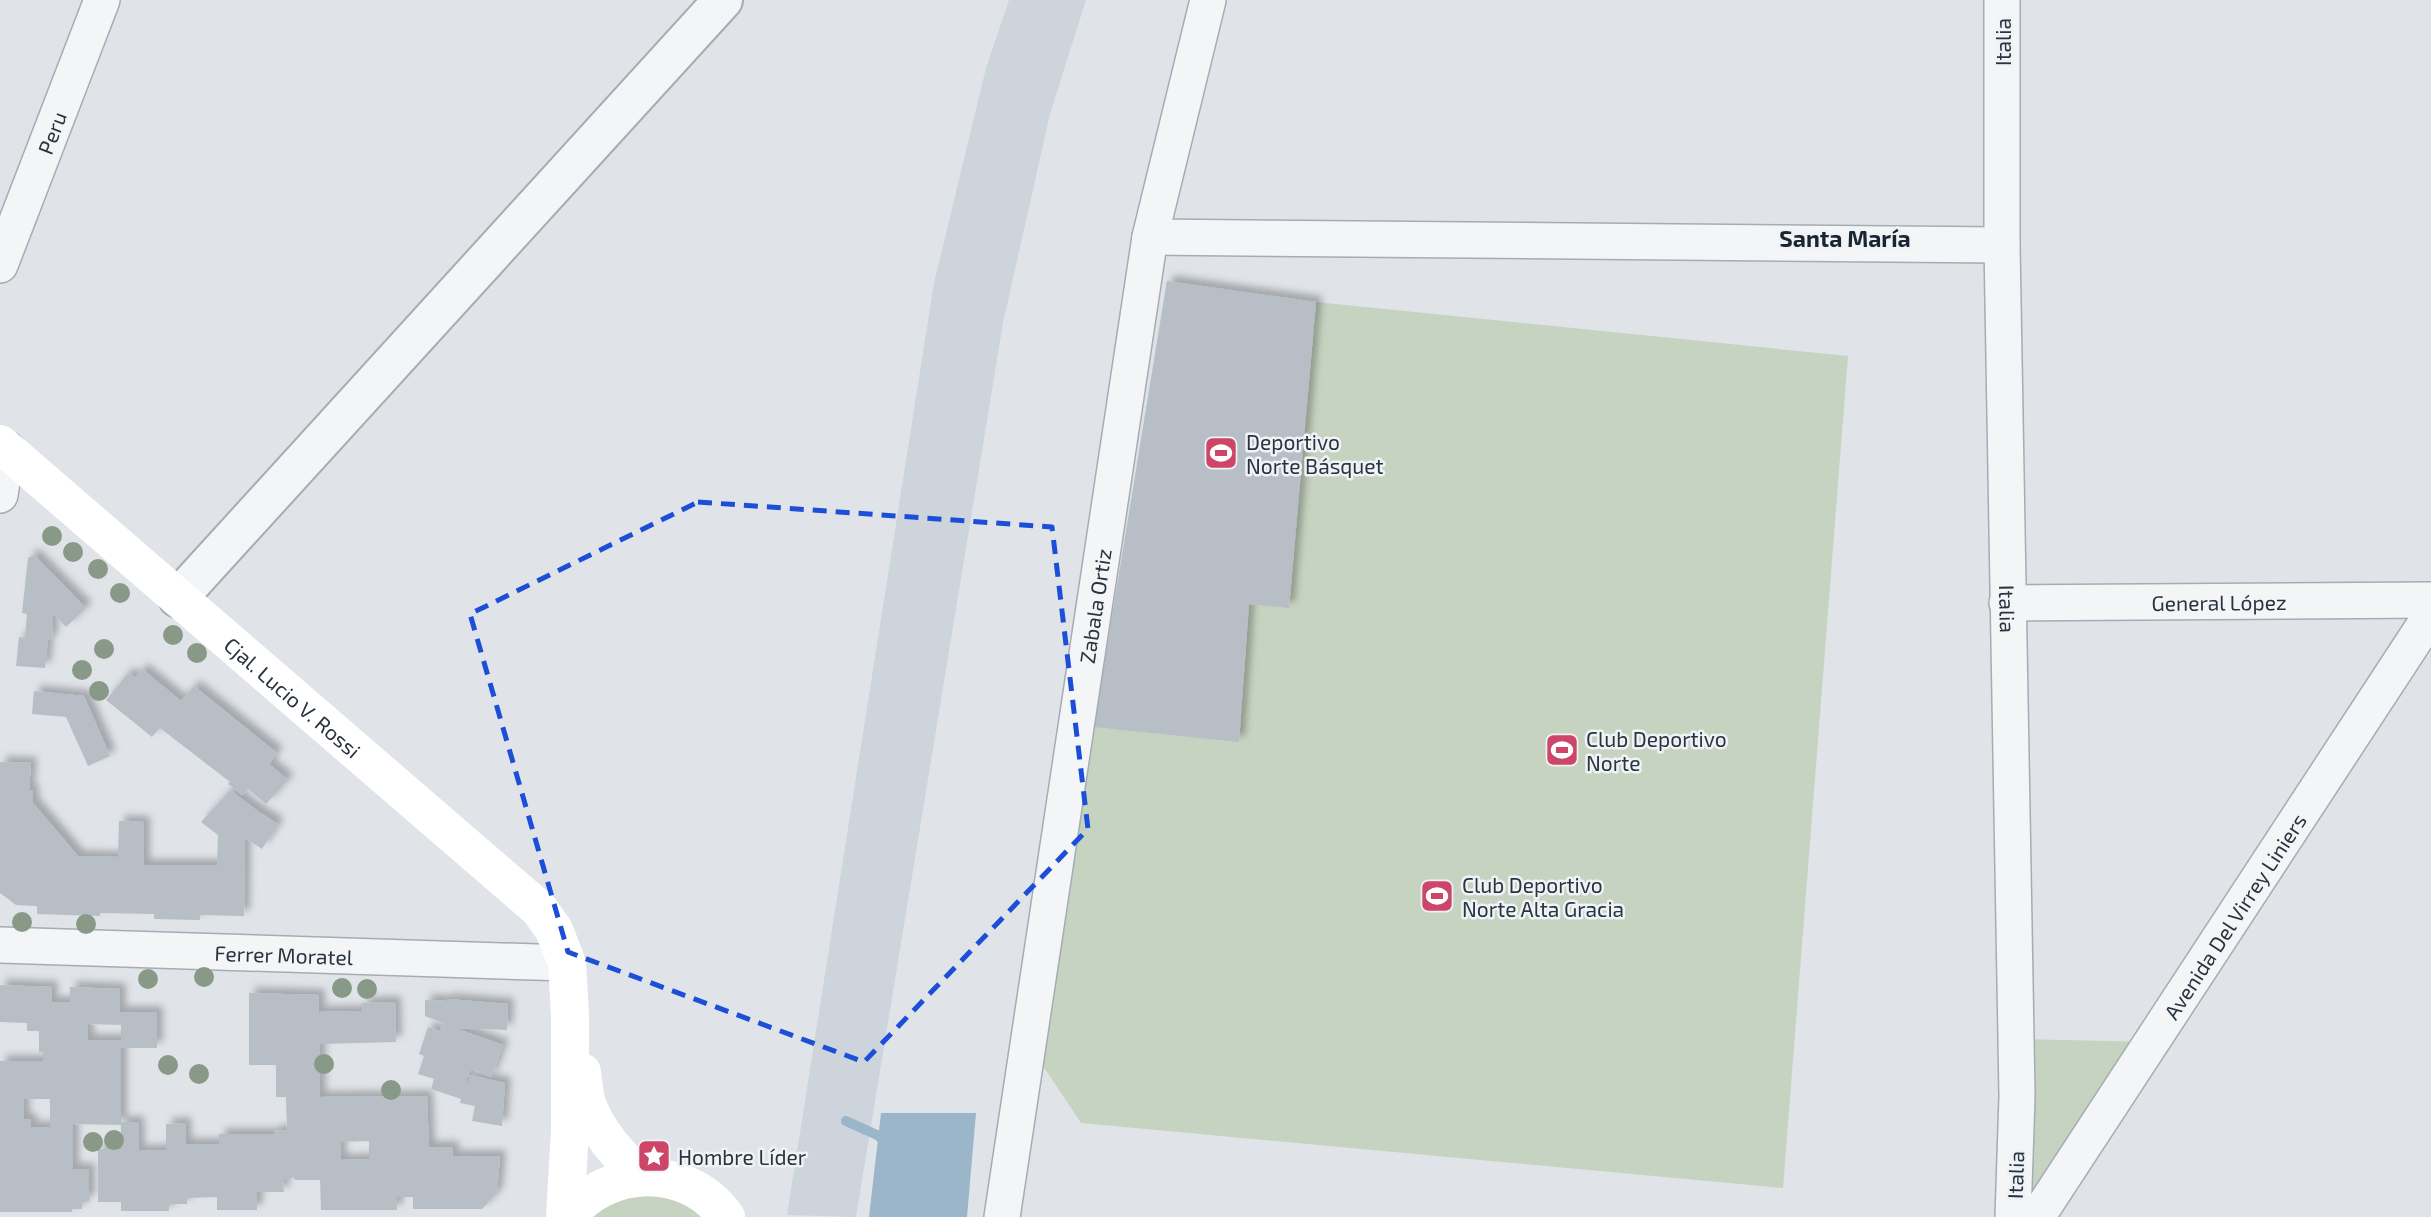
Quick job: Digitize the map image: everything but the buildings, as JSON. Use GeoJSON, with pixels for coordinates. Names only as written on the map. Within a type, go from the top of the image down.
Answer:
{"type":"FeatureCollection","features":[{"type":"Feature","properties":{"kind":"main road","name":"Cjal. Lucio V. Rossi"},"geometry":{"type":"LineString","coordinates":[[4,447],[539,909],[554,930],[567,962],[570,1016]]}},
{"type":"Feature","properties":{"kind":"main road"},"geometry":{"type":"LineString","coordinates":[[570,1016],[587,1101],[613,1148],[641,1177]]}},
{"type":"Feature","properties":{"kind":"main road"},"geometry":{"type":"LineString","coordinates":[[566,1217],[570,1130],[570,1016]]}},
{"type":"Feature","properties":{"kind":"main road"},"geometry":{"type":"LineString","coordinates":[[566,1217],[598,1189],[626,1178],[641,1177],[672,1180],[686,1185],[712,1201],[726,1217]]}},
{"type":"Feature","properties":{"kind":"street","name":"Peru"},"geometry":{"type":"LineString","coordinates":[[0,265],[102,0]]}},
{"type":"Feature","properties":{"kind":"street"},"geometry":{"type":"LineString","coordinates":[[178,598],[723,0]]}},
{"type":"Feature","properties":{"kind":"street","name":"Zabala Ortiz"},"geometry":{"type":"LineString","coordinates":[[1002,1217],[1150,237],[1208,0]]}},
{"type":"Feature","properties":{"kind":"street","name":"Italia"},"geometry":{"type":"LineString","coordinates":[[2002,0],[2002,245],[2017,1096],[2013,1217]]}},
{"type":"Feature","properties":{"kind":"street"},"geometry":{"type":"LineString","coordinates":[[1150,237],[2002,245]]}},
{"type":"Feature","properties":{"kind":"street"},"geometry":{"type":"LineString","coordinates":[[0,495],[4,447]]}},
{"type":"Feature","properties":{"kind":"street","name":"General López"},"geometry":{"type":"LineString","coordinates":[[2007,603],[2431,600]]}},
{"type":"Feature","properties":{"kind":"street","name":"Avenida Del Virrey Liniers"},"geometry":{"type":"LineString","coordinates":[[2037,1217],[2431,615]]}},
{"type":"Feature","properties":{"kind":"street","name":"Ferrer Moratel"},"geometry":{"type":"LineString","coordinates":[[0,945],[567,962]]}},
{"type":"Feature","properties":{"kind":"highlighted area"},"geometry":{"type":"Polygon","coordinates":[[[698,502],[1052,527],[1088,829],[864,1062],[568,952],[470,614],[698,502]]]}},
{"type":"Feature","properties":{"kind":"shaded area"},"geometry":{"type":"Polygon","coordinates":[[[1009,0],[1086,0],[1050,114],[1003,323],[856,1217],[787,1215],[934,283],[986,68],[1009,0]]]}},
{"type":"Feature","properties":{"kind":"green space","name":"Club Deportivo Norte Alta Gracia"},"geometry":{"type":"Polygon","coordinates":[[[1167,281],[1316,302],[1848,356],[1783,1188],[1081,1123],[1043,1066],[1094,727],[1167,281]]]}},
{"type":"Feature","properties":{"kind":"green space"},"geometry":{"type":"Polygon","coordinates":[[[2016,1039],[2152,1042],[2021,1217],[2016,1039]]]}},
{"type":"Feature","properties":{"kind":"green space"},"geometry":{"type":"Polygon","coordinates":[[[658,1189],[709,1217],[581,1217],[592,1207],[658,1189]]]}},
{"type":"Feature","properties":{"kind":"water"},"geometry":{"type":"Polygon","coordinates":[[[881,1113],[976,1113],[967,1217],[869,1217],[881,1113]]]}},
{"type":"Feature","properties":{"kind":"waterway"},"geometry":{"type":"LineString","coordinates":[[846,1121],[877,1135],[888,1144]]}},
{"type":"Feature","properties":{"kind":"place","name":"Deportivo Norte Básquet"},"geometry":{"type":"Point","coordinates":[1221,453]}},
{"type":"Feature","properties":{"kind":"place","name":"Club Deportivo Norte"},"geometry":{"type":"Point","coordinates":[1562,750]}},
{"type":"Feature","properties":{"kind":"place","name":"Club Deportivo Norte Alta Gracia"},"geometry":{"type":"Point","coordinates":[1437,896]}},
{"type":"Feature","properties":{"kind":"place","name":"Hombre Líder"},"geometry":{"type":"Point","coordinates":[654,1156]}},
{"type":"Feature","properties":{"kind":"district","name":"Santa María"},"geometry":{"type":"Point","coordinates":[1845,238]}}]}
